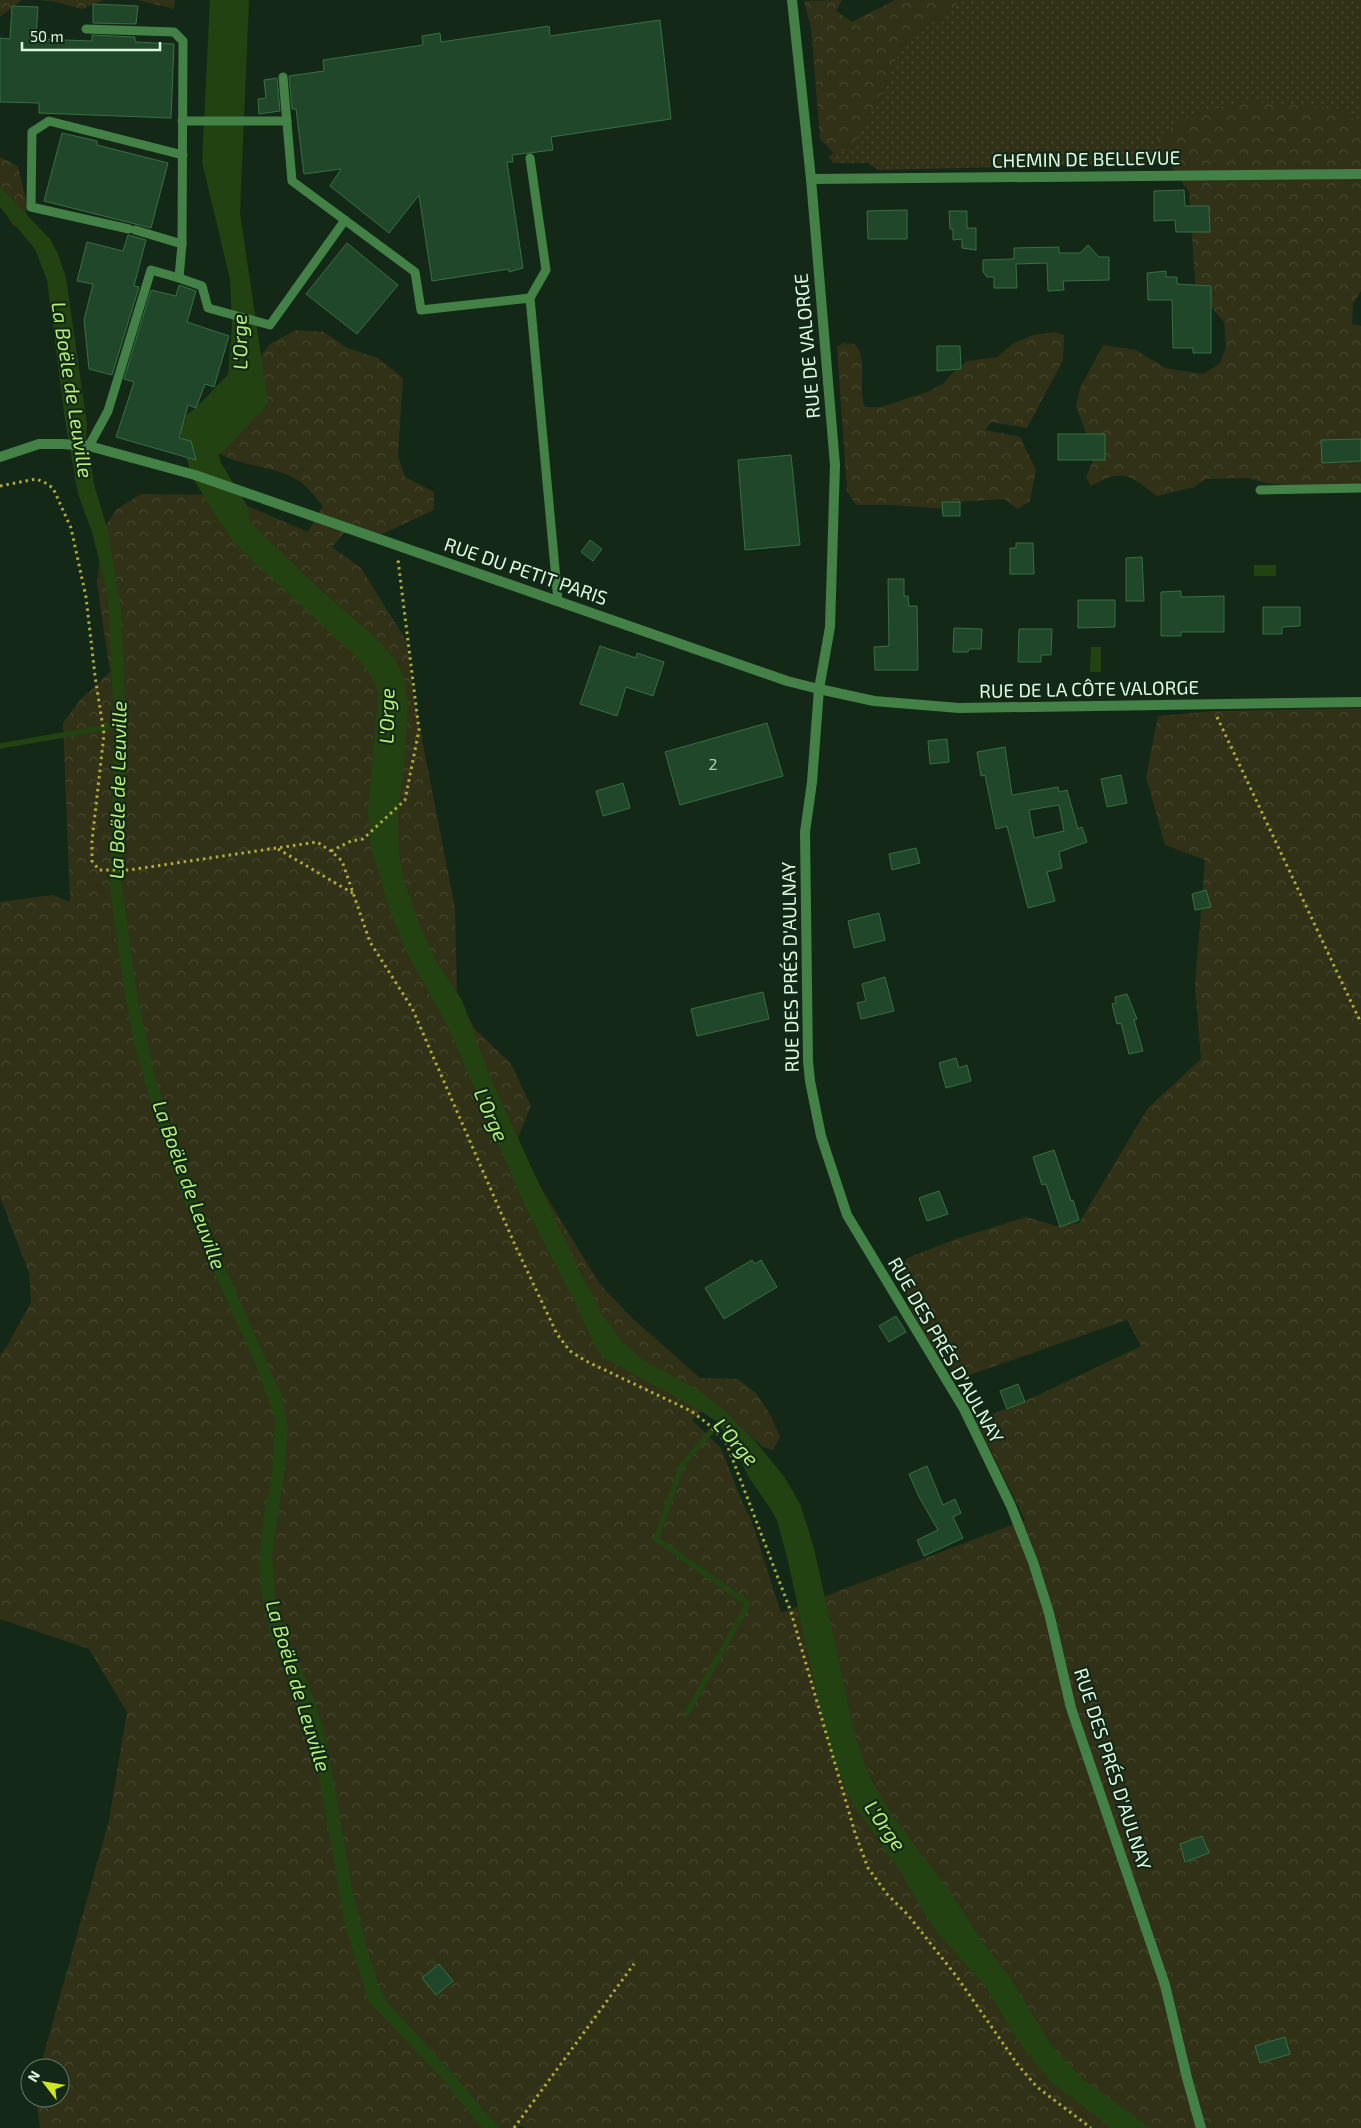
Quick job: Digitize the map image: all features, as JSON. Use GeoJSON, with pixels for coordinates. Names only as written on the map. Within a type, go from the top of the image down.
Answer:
{"type":"FeatureCollection","features":[{"type":"Feature","properties":{"kind":"street","name":"RUE DE VALORGE"},"geometry":{"type":"LineString","coordinates":[[792,0],[811,180],[835,465],[830,627],[819,688]]}},
{"type":"Feature","properties":{"kind":"street","name":"CHEMIN DE BELLEVUE"},"geometry":{"type":"LineString","coordinates":[[811,180],[1361,174]]}},
{"type":"Feature","properties":{"kind":"street","name":"RUE DU PETIT PARIS"},"geometry":{"type":"LineString","coordinates":[[0,457],[39,444],[88,446],[195,475],[787,681],[819,688]]}},
{"type":"Feature","properties":{"kind":"street","name":"RUE DE LA CÔTE VALORGE"},"geometry":{"type":"LineString","coordinates":[[819,688],[874,701],[958,708],[1361,702]]}},
{"type":"Feature","properties":{"kind":"street","name":"RUE DES PRÉS D'AULNAY"},"geometry":{"type":"LineString","coordinates":[[819,688],[812,782],[805,832],[809,969],[808,1061],[821,1136],[847,1215],[964,1409],[1011,1506],[1033,1562],[1049,1614],[1071,1708],[1092,1764],[1164,1985],[1201,2128]]}},
{"type":"Feature","properties":{"kind":"lane"},"geometry":{"type":"LineString","coordinates":[[86,29],[174,32],[183,41],[182,244],[179,278]]}},
{"type":"Feature","properties":{"kind":"lane"},"geometry":{"type":"LineString","coordinates":[[283,77],[292,182],[415,272],[421,310],[530,298]]}},
{"type":"Feature","properties":{"kind":"lane"},"geometry":{"type":"LineString","coordinates":[[182,244],[132,230],[31,207],[32,132],[49,121],[183,155]]}},
{"type":"Feature","properties":{"kind":"lane"},"geometry":{"type":"LineString","coordinates":[[182,121],[287,121]]}},
{"type":"Feature","properties":{"kind":"lane"},"geometry":{"type":"LineString","coordinates":[[530,158],[546,270],[530,298],[558,601]]}},
{"type":"Feature","properties":{"kind":"lane"},"geometry":{"type":"LineString","coordinates":[[88,446],[108,411],[151,270],[202,286],[208,308],[270,326],[345,220]]}},
{"type":"Feature","properties":{"kind":"lane"},"geometry":{"type":"LineString","coordinates":[[1260,490],[1361,488]]}},
{"type":"Feature","properties":{"kind":"path"},"geometry":{"type":"LineString","coordinates":[[0,486],[36,478],[44,482],[52,488],[71,528],[86,597],[100,718],[104,734],[92,841],[92,861],[98,870],[129,870],[316,842],[331,851],[342,861],[370,942],[412,1008],[557,1334],[570,1351],[586,1361],[691,1411],[708,1423],[726,1442],[791,1612],[855,1833],[868,1868],[887,1894],[912,1920],[957,1977],[1018,2065],[1037,2087],[1091,2128]]}},
{"type":"Feature","properties":{"kind":"path"},"geometry":{"type":"LineString","coordinates":[[331,851],[351,841],[363,839],[404,800],[419,730],[398,555]]}},
{"type":"Feature","properties":{"kind":"path"},"geometry":{"type":"LineString","coordinates":[[1211,705],[1361,1023]]}},
{"type":"Feature","properties":{"kind":"path"},"geometry":{"type":"LineString","coordinates":[[277,848],[354,895]]}},
{"type":"Feature","properties":{"kind":"path"},"geometry":{"type":"LineString","coordinates":[[514,2128],[634,1964]]}},
{"type":"Feature","properties":{"kind":"green space"},"geometry":{"type":"Polygon","coordinates":[[[0,0],[22,0],[0,17],[0,0]]]}},
{"type":"Feature","properties":{"kind":"green space"},"geometry":{"type":"Polygon","coordinates":[[[38,0],[103,0],[82,9],[56,2],[38,0]]]}},
{"type":"Feature","properties":{"kind":"green space"},"geometry":{"type":"Polygon","coordinates":[[[138,0],[175,0],[174,9],[138,0]]]}},
{"type":"Feature","properties":{"kind":"green space"},"geometry":{"type":"Polygon","coordinates":[[[842,0],[836,11],[852,22],[895,0],[959,0],[956,5],[902,44],[879,101],[858,132],[854,148],[834,153],[820,139],[811,28],[804,1],[842,0]]]}},
{"type":"Feature","properties":{"kind":"green space"},"geometry":{"type":"Polygon","coordinates":[[[959,0],[1361,0],[1361,125],[1338,109],[1157,145],[1170,163],[878,170],[868,163],[834,163],[828,157],[834,153],[854,148],[858,132],[879,101],[902,44],[956,5],[959,0]]]}},
{"type":"Feature","properties":{"kind":"green space"},"geometry":{"type":"Polygon","coordinates":[[[1248,101],[1338,109],[1361,125],[1361,291],[1353,304],[1352,324],[1361,326],[1361,481],[1358,487],[1308,487],[1266,483],[1248,478],[1206,479],[1194,487],[1157,496],[1140,483],[1126,476],[1111,477],[1091,486],[1086,477],[1095,457],[1076,406],[1080,388],[1103,345],[1136,350],[1165,368],[1204,374],[1220,363],[1226,347],[1224,322],[1212,308],[1196,296],[1189,192],[1157,145],[1159,136],[1195,113],[1248,101]]]}},
{"type":"Feature","properties":{"kind":"green space"},"geometry":{"type":"Polygon","coordinates":[[[0,157],[18,166],[27,205],[25,227],[13,226],[0,203],[0,157]]]}},
{"type":"Feature","properties":{"kind":"green space"},"geometry":{"type":"Polygon","coordinates":[[[296,330],[324,332],[347,348],[378,358],[403,378],[398,456],[405,477],[434,492],[434,510],[380,535],[344,533],[332,547],[361,568],[407,642],[413,693],[455,908],[457,996],[475,1029],[511,1064],[531,1106],[515,1145],[599,1283],[633,1319],[700,1378],[738,1379],[756,1393],[771,1416],[780,1437],[773,1450],[763,1447],[723,1412],[703,1410],[692,1420],[721,1448],[752,1522],[781,1613],[1025,1520],[976,1421],[1034,1397],[1141,1346],[1127,1320],[955,1380],[948,1364],[934,1351],[907,1302],[902,1266],[907,1258],[959,1238],[1026,1217],[1056,1226],[1079,1223],[1148,1108],[1201,1059],[1195,986],[1205,860],[1165,845],[1146,777],[1158,716],[1213,711],[1361,708],[1361,2128],[525,2128],[521,2126],[516,2128],[40,2128],[37,2108],[70,2108],[70,2058],[43,2058],[109,1820],[127,1712],[89,1649],[0,1619],[0,1355],[31,1302],[29,1273],[0,1197],[0,902],[53,895],[70,902],[63,723],[80,700],[110,672],[97,583],[103,529],[117,509],[141,494],[222,495],[308,532],[323,506],[306,486],[290,476],[228,458],[219,453],[250,369],[270,344],[296,330]]]}},
{"type":"Feature","properties":{"kind":"green space"},"geometry":{"type":"Polygon","coordinates":[[[1055,332],[1064,335],[1063,360],[1027,428],[991,422],[985,430],[1020,437],[1036,470],[1030,501],[1018,509],[1004,499],[958,502],[949,509],[856,505],[847,491],[837,347],[843,343],[855,344],[861,358],[862,391],[865,407],[881,407],[927,392],[944,383],[953,372],[967,361],[998,357],[1012,344],[1033,335],[1055,332]]]}},
{"type":"Feature","properties":{"kind":"water"},"geometry":{"type":"Polygon","coordinates":[[[210,0],[249,0],[240,213],[268,403],[224,451],[212,458],[212,468],[203,459],[198,457],[196,460],[185,416],[197,407],[228,375],[232,327],[230,279],[202,162],[210,0]]]}},
{"type":"Feature","properties":{"kind":"water","name":"La Boële de Leuville"},"geometry":{"type":"Polygon","coordinates":[[[0,187],[50,239],[58,254],[66,278],[87,424],[86,439],[95,488],[108,531],[121,611],[126,729],[121,880],[137,995],[154,1072],[176,1144],[210,1233],[281,1394],[288,1427],[284,1474],[272,1555],[275,1597],[283,1626],[307,1681],[322,1724],[352,1888],[378,1984],[387,2002],[499,2128],[482,2128],[437,2073],[369,2002],[345,1925],[315,1755],[298,1698],[284,1670],[269,1632],[260,1582],[260,1553],[265,1509],[272,1478],[275,1419],[257,1368],[199,1238],[176,1181],[154,1115],[134,1042],[123,984],[110,887],[114,725],[108,595],[92,532],[78,494],[65,420],[47,280],[35,249],[0,207],[0,187]]]}},
{"type":"Feature","properties":{"kind":"water"},"geometry":{"type":"Polygon","coordinates":[[[203,474],[223,488],[235,505],[259,531],[315,585],[379,641],[396,661],[404,678],[408,707],[398,815],[399,855],[404,880],[419,924],[437,963],[462,1000],[490,1077],[579,1271],[603,1316],[622,1342],[643,1360],[698,1390],[724,1410],[756,1442],[785,1478],[800,1504],[814,1548],[855,1736],[874,1785],[894,1818],[952,1895],[987,1949],[1009,1976],[1053,2048],[1084,2080],[1150,2128],[1112,2128],[1051,2082],[1017,2040],[986,1987],[936,1931],[903,1878],[906,1880],[852,1802],[834,1763],[824,1727],[788,1561],[777,1520],[748,1476],[733,1444],[716,1421],[693,1406],[607,1360],[597,1350],[525,1206],[452,1036],[406,952],[389,908],[370,843],[368,813],[378,693],[368,670],[234,543],[215,511],[203,474]]]}},
{"type":"Feature","properties":{"kind":"water"},"geometry":{"type":"Polygon","coordinates":[[[1254,565],[1276,565],[1276,576],[1254,576],[1254,565]]]}},
{"type":"Feature","properties":{"kind":"water"},"geometry":{"type":"Polygon","coordinates":[[[1091,647],[1101,647],[1101,672],[1090,672],[1091,647]]]}},
{"type":"Feature","properties":{"kind":"building"},"geometry":{"type":"Polygon","coordinates":[[[93,4],[138,6],[136,24],[93,23],[93,4]]]}},
{"type":"Feature","properties":{"kind":"building"},"geometry":{"type":"Polygon","coordinates":[[[12,6],[38,7],[36,39],[92,41],[92,35],[135,37],[135,42],[174,44],[171,118],[39,113],[39,103],[0,102],[0,38],[10,39],[12,6]]]}},
{"type":"Feature","properties":{"kind":"building"},"geometry":{"type":"Polygon","coordinates":[[[660,20],[671,119],[551,137],[553,150],[512,155],[513,162],[507,162],[523,268],[509,272],[509,269],[432,281],[419,195],[389,233],[330,186],[341,169],[304,174],[296,109],[292,109],[289,76],[324,71],[323,60],[423,45],[422,36],[440,33],[441,42],[549,26],[550,36],[660,20]]]}},
{"type":"Feature","properties":{"kind":"building"},"geometry":{"type":"Polygon","coordinates":[[[277,78],[280,111],[259,114],[258,99],[266,98],[264,80],[277,78]]]}},
{"type":"Feature","properties":{"kind":"building"},"geometry":{"type":"Polygon","coordinates":[[[62,133],[97,141],[97,145],[168,163],[151,228],[44,201],[62,133]]]}},
{"type":"Feature","properties":{"kind":"building"},"geometry":{"type":"Polygon","coordinates":[[[1184,190],[1185,206],[1209,206],[1210,232],[1176,232],[1175,220],[1154,221],[1154,191],[1184,190]]]}},
{"type":"Feature","properties":{"kind":"building"},"geometry":{"type":"Polygon","coordinates":[[[907,210],[907,239],[868,239],[867,211],[907,210]]]}},
{"type":"Feature","properties":{"kind":"building"},"geometry":{"type":"Polygon","coordinates":[[[949,211],[967,211],[967,228],[976,228],[976,250],[962,248],[962,239],[953,240],[953,229],[950,229],[949,211]]]}},
{"type":"Feature","properties":{"kind":"building"},"geometry":{"type":"Polygon","coordinates":[[[128,235],[146,240],[134,286],[139,287],[112,375],[89,369],[84,320],[93,284],[77,281],[87,242],[123,251],[128,235]]]}},
{"type":"Feature","properties":{"kind":"building"},"geometry":{"type":"Polygon","coordinates":[[[347,243],[398,285],[357,334],[306,294],[347,243]]]}},
{"type":"Feature","properties":{"kind":"building"},"geometry":{"type":"Polygon","coordinates":[[[1088,245],[1099,257],[1109,257],[1109,280],[1063,281],[1064,290],[1048,291],[1047,263],[1016,264],[1017,288],[994,288],[994,277],[987,277],[983,272],[983,260],[1014,259],[1014,248],[1059,247],[1059,253],[1080,253],[1088,245]]]}},
{"type":"Feature","properties":{"kind":"building"},"geometry":{"type":"Polygon","coordinates":[[[1166,271],[1166,277],[1177,277],[1177,284],[1211,286],[1211,353],[1193,353],[1193,348],[1173,348],[1172,300],[1148,300],[1147,273],[1166,271]]]}},
{"type":"Feature","properties":{"kind":"building"},"geometry":{"type":"Polygon","coordinates":[[[179,285],[196,291],[187,322],[229,336],[214,387],[205,384],[196,408],[188,405],[179,438],[191,441],[196,460],[116,437],[134,382],[124,379],[151,290],[176,296],[179,285]]]}},
{"type":"Feature","properties":{"kind":"building"},"geometry":{"type":"Polygon","coordinates":[[[937,346],[960,346],[961,369],[937,371],[937,346]]]}},
{"type":"Feature","properties":{"kind":"building"},"geometry":{"type":"Polygon","coordinates":[[[1058,434],[1105,434],[1105,460],[1058,460],[1058,434]]]}},
{"type":"Feature","properties":{"kind":"building"},"geometry":{"type":"Polygon","coordinates":[[[1361,439],[1361,461],[1322,463],[1321,440],[1361,439]]]}},
{"type":"Feature","properties":{"kind":"building"},"geometry":{"type":"Polygon","coordinates":[[[791,455],[800,545],[745,550],[738,460],[791,455]]]}},
{"type":"Feature","properties":{"kind":"building"},"geometry":{"type":"Polygon","coordinates":[[[942,502],[960,502],[960,516],[943,516],[942,502]]]}},
{"type":"Feature","properties":{"kind":"building"},"geometry":{"type":"Polygon","coordinates":[[[590,540],[602,549],[593,561],[581,552],[590,540]]]}},
{"type":"Feature","properties":{"kind":"building"},"geometry":{"type":"Polygon","coordinates":[[[1016,543],[1033,543],[1034,574],[1010,574],[1010,548],[1016,548],[1016,543]]]}},
{"type":"Feature","properties":{"kind":"building"},"geometry":{"type":"Polygon","coordinates":[[[1142,557],[1144,601],[1126,601],[1126,558],[1142,557]]]}},
{"type":"Feature","properties":{"kind":"building"},"geometry":{"type":"Polygon","coordinates":[[[888,579],[904,579],[904,596],[908,596],[909,606],[917,606],[918,670],[875,670],[874,647],[889,646],[888,579]]]}},
{"type":"Feature","properties":{"kind":"building"},"geometry":{"type":"Polygon","coordinates":[[[1181,591],[1181,597],[1224,596],[1224,632],[1181,632],[1181,636],[1161,636],[1161,592],[1181,591]]]}},
{"type":"Feature","properties":{"kind":"building"},"geometry":{"type":"Polygon","coordinates":[[[1078,600],[1115,600],[1115,627],[1078,628],[1078,600]]]}},
{"type":"Feature","properties":{"kind":"building"},"geometry":{"type":"Polygon","coordinates":[[[1263,607],[1300,607],[1300,626],[1282,627],[1282,634],[1263,634],[1263,607]]]}},
{"type":"Feature","properties":{"kind":"building"},"geometry":{"type":"Polygon","coordinates":[[[954,628],[982,629],[981,649],[969,649],[968,652],[953,652],[954,628]]]}},
{"type":"Feature","properties":{"kind":"building"},"geometry":{"type":"Polygon","coordinates":[[[1019,629],[1052,629],[1051,655],[1041,655],[1041,662],[1018,662],[1019,629]]]}},
{"type":"Feature","properties":{"kind":"building"},"geometry":{"type":"Polygon","coordinates":[[[600,646],[636,658],[637,653],[664,662],[653,696],[626,687],[617,716],[580,704],[600,646]]]}},
{"type":"Feature","properties":{"kind":"building"},"geometry":{"type":"Polygon","coordinates":[[[767,723],[783,776],[680,805],[665,752],[767,723]]]}},
{"type":"Feature","properties":{"kind":"building"},"geometry":{"type":"Polygon","coordinates":[[[947,739],[949,762],[930,764],[928,741],[947,739]]]}},
{"type":"Feature","properties":{"kind":"building"},"geometry":{"type":"Polygon","coordinates":[[[1005,747],[1012,795],[1058,787],[1059,792],[1067,790],[1078,829],[1082,827],[1087,842],[1059,852],[1062,868],[1047,872],[1055,901],[1028,908],[1007,826],[996,829],[985,775],[981,776],[977,752],[1005,747]],[[1059,805],[1029,810],[1034,838],[1064,831],[1059,805]]]}},
{"type":"Feature","properties":{"kind":"building"},"geometry":{"type":"Polygon","coordinates":[[[1121,775],[1127,803],[1107,807],[1101,779],[1121,775]]]}},
{"type":"Feature","properties":{"kind":"building"},"geometry":{"type":"Polygon","coordinates":[[[623,783],[630,808],[603,816],[596,791],[623,783]]]}},
{"type":"Feature","properties":{"kind":"building"},"geometry":{"type":"Polygon","coordinates":[[[916,848],[920,863],[892,870],[889,854],[916,848]]]}},
{"type":"Feature","properties":{"kind":"building"},"geometry":{"type":"Polygon","coordinates":[[[1206,890],[1211,907],[1195,910],[1192,894],[1206,890]]]}},
{"type":"Feature","properties":{"kind":"building"},"geometry":{"type":"Polygon","coordinates":[[[879,913],[885,940],[854,948],[848,921],[879,913]]]}},
{"type":"Feature","properties":{"kind":"building"},"geometry":{"type":"Polygon","coordinates":[[[885,977],[894,1011],[861,1019],[857,1003],[866,1001],[862,984],[885,977]]]}},
{"type":"Feature","properties":{"kind":"building"},"geometry":{"type":"Polygon","coordinates":[[[763,992],[769,1019],[697,1036],[691,1009],[763,992]]]}},
{"type":"Feature","properties":{"kind":"building"},"geometry":{"type":"Polygon","coordinates":[[[1127,994],[1137,1019],[1134,1020],[1143,1051],[1129,1054],[1121,1023],[1117,1024],[1112,1004],[1116,1003],[1115,997],[1127,994]]]}},
{"type":"Feature","properties":{"kind":"building"},"geometry":{"type":"Polygon","coordinates":[[[956,1058],[959,1068],[967,1065],[971,1081],[946,1088],[939,1063],[956,1058]]]}},
{"type":"Feature","properties":{"kind":"building"},"geometry":{"type":"Polygon","coordinates":[[[1054,1150],[1079,1220],[1060,1227],[1046,1184],[1042,1185],[1033,1157],[1054,1150]]]}},
{"type":"Feature","properties":{"kind":"building"},"geometry":{"type":"Polygon","coordinates":[[[939,1191],[948,1214],[927,1221],[919,1198],[939,1191]]]}},
{"type":"Feature","properties":{"kind":"building"},"geometry":{"type":"Polygon","coordinates":[[[752,1260],[755,1264],[761,1260],[777,1287],[724,1319],[705,1288],[752,1260]]]}},
{"type":"Feature","properties":{"kind":"building"},"geometry":{"type":"Polygon","coordinates":[[[896,1316],[906,1332],[889,1342],[879,1326],[896,1316]]]}},
{"type":"Feature","properties":{"kind":"building"},"geometry":{"type":"Polygon","coordinates":[[[1018,1384],[1025,1402],[1007,1409],[1000,1391],[1018,1384]]]}},
{"type":"Feature","properties":{"kind":"building"},"geometry":{"type":"Polygon","coordinates":[[[927,1466],[943,1505],[955,1499],[961,1513],[953,1517],[963,1538],[924,1556],[917,1540],[938,1530],[919,1497],[909,1474],[927,1466]]]}},
{"type":"Feature","properties":{"kind":"building"},"geometry":{"type":"Polygon","coordinates":[[[1202,1836],[1209,1853],[1185,1862],[1180,1844],[1202,1836]]]}},
{"type":"Feature","properties":{"kind":"building"},"geometry":{"type":"Polygon","coordinates":[[[439,1964],[453,1981],[436,1995],[422,1978],[439,1964]]]}},
{"type":"Feature","properties":{"kind":"building"},"geometry":{"type":"Polygon","coordinates":[[[1285,2037],[1290,2054],[1260,2063],[1255,2046],[1285,2037]]]}},
{"type":"Feature","properties":{"kind":"waterway","name":"L'Orge"},"geometry":{"type":"LineString","coordinates":[[208,422],[196,431],[206,469],[233,513]]}},
{"type":"Feature","properties":{"kind":"waterway","name":"La Boële de Leuville"},"geometry":{"type":"LineString","coordinates":[[0,746],[120,725]]}},
{"type":"Feature","properties":{"kind":"waterway"},"geometry":{"type":"LineString","coordinates":[[687,1713],[748,1604],[656,1539],[682,1465],[721,1420]]}}]}
